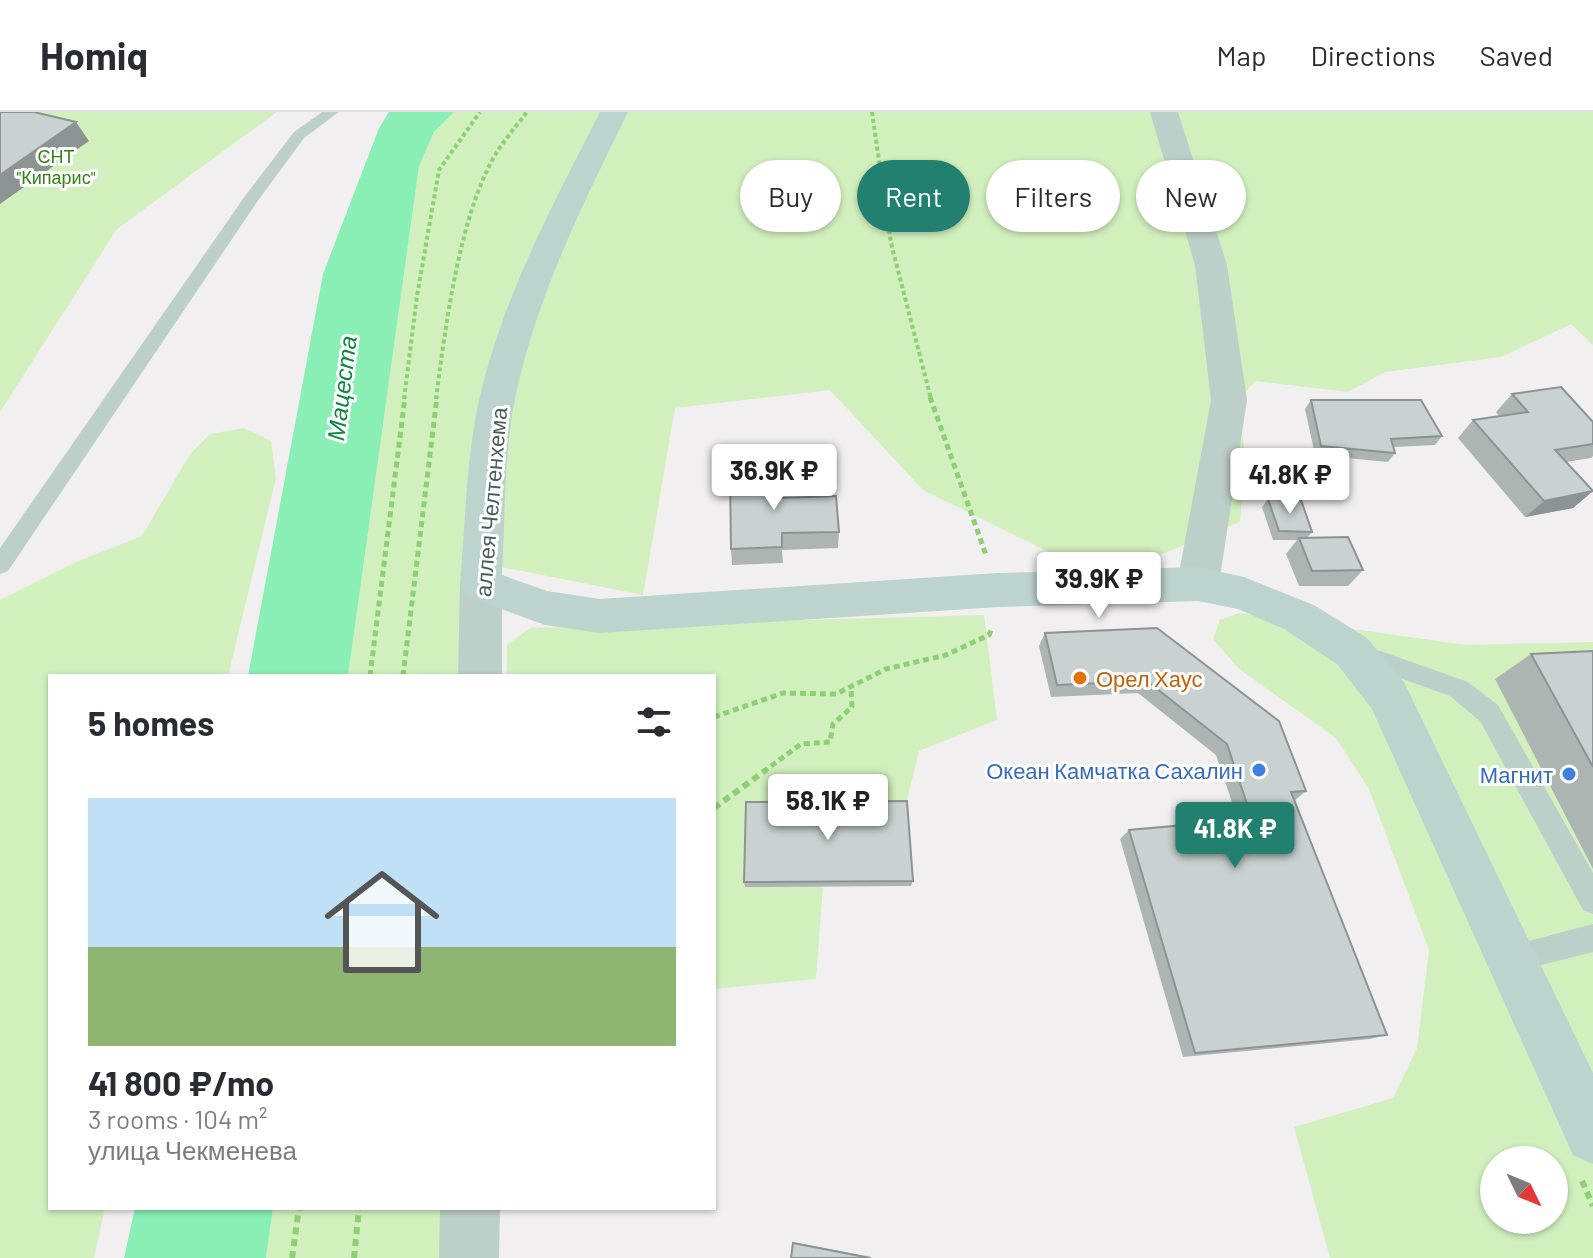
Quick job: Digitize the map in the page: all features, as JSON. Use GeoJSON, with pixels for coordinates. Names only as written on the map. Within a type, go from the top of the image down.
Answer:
{"type":"FeatureCollection","features":[{"type":"Feature","properties":{"kind":"main road","name":"аллея Челтенхема"},"geometry":{"type":"LineString","coordinates":[[481,584],[487,476],[500,390],[534,283],[614,112]]}},
{"type":"Feature","properties":{"kind":"main road"},"geometry":{"type":"LineString","coordinates":[[481,584],[545,608],[600,616],[997,605],[1198,584],[1244,594],[1299,617],[1352,651],[1388,696],[1509,959],[1587,1156]]}},
{"type":"Feature","properties":{"kind":"street"},"geometry":{"type":"LineString","coordinates":[[1164,112],[1211,265],[1229,400],[1198,584]]}},
{"type":"Feature","properties":{"kind":"street","name":"аллея Челтенхема"},"geometry":{"type":"LineString","coordinates":[[480,674],[481,584]]}},
{"type":"Feature","properties":{"kind":"street"},"geometry":{"type":"LineString","coordinates":[[469,1258],[470,1210]]}},
{"type":"Feature","properties":{"kind":"lane"},"geometry":{"type":"LineString","coordinates":[[0,565],[259,188],[299,135],[332,112]]}},
{"type":"Feature","properties":{"kind":"lane"},"geometry":{"type":"LineString","coordinates":[[1352,651],[1459,689],[1489,713],[1593,900]]}},
{"type":"Feature","properties":{"kind":"lane"},"geometry":{"type":"LineString","coordinates":[[1509,959],[1593,938]]}},
{"type":"Feature","properties":{"kind":"path"},"geometry":{"type":"LineString","coordinates":[[370,674],[417,296],[433,199],[439,170],[480,112]]}},
{"type":"Feature","properties":{"kind":"path"},"geometry":{"type":"LineString","coordinates":[[403,674],[446,319],[475,201],[496,154],[527,112]]}},
{"type":"Feature","properties":{"kind":"path"},"geometry":{"type":"LineString","coordinates":[[716,716],[783,693],[836,694],[886,669],[957,650],[989,635],[997,605],[924,380],[891,243],[872,112]]}},
{"type":"Feature","properties":{"kind":"path"},"geometry":{"type":"LineString","coordinates":[[716,807],[801,744],[830,742],[833,724],[852,707],[851,687]]}},
{"type":"Feature","properties":{"kind":"path"},"geometry":{"type":"LineString","coordinates":[[1587,1156],[1593,1206]]}},
{"type":"Feature","properties":{"kind":"path"},"geometry":{"type":"LineString","coordinates":[[292,1258],[299,1210]]}},
{"type":"Feature","properties":{"kind":"path"},"geometry":{"type":"LineString","coordinates":[[354,1258],[359,1210]]}},
{"type":"Feature","properties":{"kind":"green space","name":"СНТ \"Кипарис\""},"geometry":{"type":"Polygon","coordinates":[[[0,112],[277,112],[117,229],[0,412],[0,112]]]}},
{"type":"Feature","properties":{"kind":"green space"},"geometry":{"type":"Polygon","coordinates":[[[454,112],[1593,112],[1593,345],[1571,324],[1501,357],[1385,372],[1348,392],[1255,381],[1238,401],[1245,456],[1240,522],[1160,555],[1051,553],[923,490],[830,390],[675,408],[643,595],[486,564],[479,674],[348,674],[419,166],[434,132],[454,112]]]}},
{"type":"Feature","properties":{"kind":"green space"},"geometry":{"type":"Polygon","coordinates":[[[244,428],[271,441],[276,478],[228,674],[48,674],[48,1210],[105,1210],[94,1258],[0,1258],[0,600],[76,562],[142,536],[190,454],[210,434],[244,428]]]}},
{"type":"Feature","properties":{"kind":"green space"},"geometry":{"type":"Polygon","coordinates":[[[1239,613],[1466,645],[1593,642],[1593,1258],[1330,1258],[1294,1127],[1393,1098],[1417,1048],[1429,950],[1369,789],[1336,738],[1239,669],[1213,639],[1220,620],[1239,613]]]}},
{"type":"Feature","properties":{"kind":"green space"},"geometry":{"type":"Polygon","coordinates":[[[984,615],[997,720],[919,751],[905,807],[823,886],[816,979],[716,989],[716,674],[507,674],[507,645],[530,628],[984,615]]]}},
{"type":"Feature","properties":{"kind":"green space"},"geometry":{"type":"Polygon","coordinates":[[[273,1210],[456,1210],[454,1258],[266,1258],[273,1210]]]}},
{"type":"Feature","properties":{"kind":"water","name":"Мацеста"},"geometry":{"type":"Polygon","coordinates":[[[389,112],[454,112],[434,132],[419,166],[348,674],[248,674],[323,274],[379,128],[389,112]]]}},
{"type":"Feature","properties":{"kind":"water"},"geometry":{"type":"Polygon","coordinates":[[[135,1210],[273,1210],[266,1258],[124,1258],[135,1210]]]}},
{"type":"Feature","properties":{"kind":"building"},"geometry":{"type":"Polygon","coordinates":[[[0,112],[34,112],[76,122],[0,175],[0,112]]]}},
{"type":"Feature","properties":{"kind":"building"},"geometry":{"type":"Polygon","coordinates":[[[1561,387],[1593,422],[1593,444],[1555,450],[1593,491],[1544,501],[1473,420],[1528,412],[1512,394],[1561,387]]]}},
{"type":"Feature","properties":{"kind":"building"},"geometry":{"type":"Polygon","coordinates":[[[1311,400],[1421,400],[1442,436],[1391,439],[1395,453],[1321,446],[1311,400]]]}},
{"type":"Feature","properties":{"kind":"building"},"geometry":{"type":"Polygon","coordinates":[[[780,473],[780,498],[836,496],[839,532],[782,533],[782,547],[731,549],[730,474],[780,473]]]}},
{"type":"Feature","properties":{"kind":"building"},"geometry":{"type":"Polygon","coordinates":[[[1268,499],[1301,500],[1312,532],[1279,531],[1268,499]]]}},
{"type":"Feature","properties":{"kind":"building"},"geometry":{"type":"Polygon","coordinates":[[[1348,537],[1363,570],[1312,571],[1299,538],[1348,537]]]}},
{"type":"Feature","properties":{"kind":"building"},"geometry":{"type":"Polygon","coordinates":[[[1157,628],[1279,721],[1306,791],[1291,792],[1387,1035],[1195,1053],[1129,830],[1252,819],[1227,744],[1147,681],[1057,685],[1045,633],[1157,628]]]}},
{"type":"Feature","properties":{"kind":"building"},"geometry":{"type":"Polygon","coordinates":[[[1593,651],[1593,767],[1531,654],[1593,651]]]}},
{"type":"Feature","properties":{"kind":"building"},"geometry":{"type":"Polygon","coordinates":[[[907,801],[913,881],[744,882],[746,802],[907,801]]]}},
{"type":"Feature","properties":{"kind":"building"},"geometry":{"type":"Polygon","coordinates":[[[793,1243],[870,1258],[791,1258],[793,1243]]]}},
{"type":"Feature","properties":{"kind":"place","name":"Орел Хаус"},"geometry":{"type":"Point","coordinates":[1080,678]}},
{"type":"Feature","properties":{"kind":"place","name":"Океан Камчатка Сахалин"},"geometry":{"type":"Point","coordinates":[1259,770]}},
{"type":"Feature","properties":{"kind":"place","name":"Магнит"},"geometry":{"type":"Point","coordinates":[1569,774]}}]}
